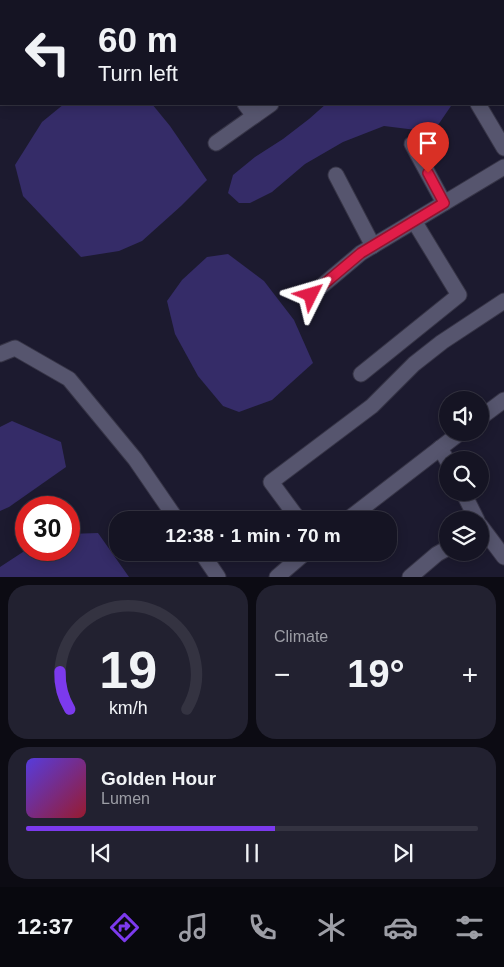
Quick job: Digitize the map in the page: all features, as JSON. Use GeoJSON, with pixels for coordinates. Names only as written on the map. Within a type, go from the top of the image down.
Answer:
{"type":"FeatureCollection","features":[{"type":"Feature","properties":{"kind":"street"},"geometry":{"type":"LineString","coordinates":[[216,143],[250,110],[268,105]]}},
{"type":"Feature","properties":{"kind":"street"},"geometry":{"type":"LineString","coordinates":[[479,105],[504,148]]}},
{"type":"Feature","properties":{"kind":"street"},"geometry":{"type":"LineString","coordinates":[[412,144],[444,203]]}},
{"type":"Feature","properties":{"kind":"street"},"geometry":{"type":"LineString","coordinates":[[311,295],[361,253],[504,167]]}},
{"type":"Feature","properties":{"kind":"street"},"geometry":{"type":"LineString","coordinates":[[336,175],[373,246]]}},
{"type":"Feature","properties":{"kind":"street"},"geometry":{"type":"LineString","coordinates":[[361,374],[459,295],[414,221]]}},
{"type":"Feature","properties":{"kind":"street"},"geometry":{"type":"LineString","coordinates":[[292,511],[271,482],[372,406],[414,364],[442,342],[504,301]]}},
{"type":"Feature","properties":{"kind":"street"},"geometry":{"type":"LineString","coordinates":[[0,354],[15,348],[69,379],[134,459],[171,511]]}},
{"type":"Feature","properties":{"kind":"street"},"geometry":{"type":"LineString","coordinates":[[489,411],[504,400]]}},
{"type":"Feature","properties":{"kind":"street"},"geometry":{"type":"LineString","coordinates":[[359,511],[449,441]]}},
{"type":"Feature","properties":{"kind":"street"},"geometry":{"type":"LineString","coordinates":[[489,537],[504,557]]}},
{"type":"Feature","properties":{"kind":"street"},"geometry":{"type":"LineString","coordinates":[[410,577],[439,553]]}},
{"type":"Feature","properties":{"kind":"street"},"geometry":{"type":"LineString","coordinates":[[207,561],[218,577]]}},
{"type":"Feature","properties":{"kind":"street"},"geometry":{"type":"LineString","coordinates":[[277,577],[296,561]]}},
{"type":"Feature","properties":{"kind":"shaded area"},"geometry":{"type":"Polygon","coordinates":[[[63,105],[153,105],[170,126],[207,180],[142,241],[119,251],[81,257],[23,196],[15,165],[42,122],[63,105]]]}},
{"type":"Feature","properties":{"kind":"shaded area"},"geometry":{"type":"Polygon","coordinates":[[[325,105],[451,105],[438,125],[416,130],[384,126],[343,142],[305,164],[272,192],[250,203],[239,203],[228,193],[233,175],[309,119],[325,105]]]}},
{"type":"Feature","properties":{"kind":"shaded area"},"geometry":{"type":"Polygon","coordinates":[[[228,254],[264,281],[294,320],[313,363],[272,400],[239,412],[223,406],[198,376],[175,334],[167,301],[182,280],[207,257],[228,254]]]}},
{"type":"Feature","properties":{"kind":"shaded area"},"geometry":{"type":"Polygon","coordinates":[[[12,421],[61,442],[66,467],[25,496],[15,496],[15,503],[0,511],[0,427],[12,421]]]}},
{"type":"Feature","properties":{"kind":"shaded area"},"geometry":{"type":"Polygon","coordinates":[[[98,533],[109,549],[109,561],[118,561],[129,577],[0,577],[0,567],[15,557],[15,561],[80,561],[80,534],[98,533]]]}},
{"type":"Feature","properties":{"kind":"route"},"geometry":{"type":"LineString","coordinates":[[311,295],[361,253],[444,203],[428,173]]}}]}
